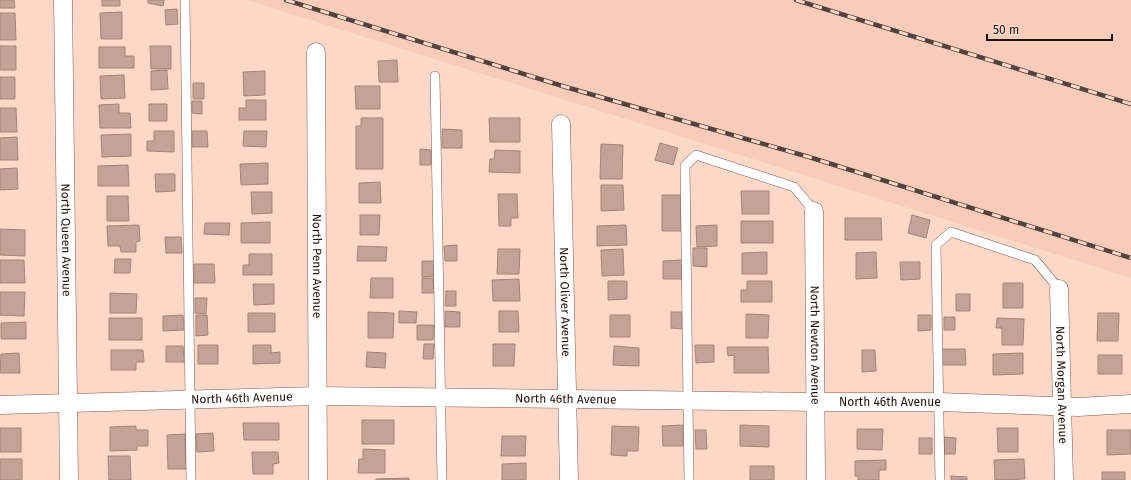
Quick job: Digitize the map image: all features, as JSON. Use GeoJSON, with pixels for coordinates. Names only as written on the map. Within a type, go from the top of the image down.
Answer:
{"type":"FeatureCollection","features":[{"type":"Feature","properties":{"kind":"street","name":"North Queen Avenue"},"geometry":{"type":"LineString","coordinates":[[63,0],[69,480]]}},
{"type":"Feature","properties":{"kind":"street","name":"North Penn Avenue"},"geometry":{"type":"LineString","coordinates":[[316,52],[318,480]]}},
{"type":"Feature","properties":{"kind":"street","name":"North Oliver Avenue"},"geometry":{"type":"LineString","coordinates":[[561,124],[569,480]]}},
{"type":"Feature","properties":{"kind":"street","name":"North Newton Avenue"},"geometry":{"type":"LineString","coordinates":[[814,211],[816,480]]}},
{"type":"Feature","properties":{"kind":"street","name":"North Morgan Avenue"},"geometry":{"type":"LineString","coordinates":[[1059,289],[1064,480]]}},
{"type":"Feature","properties":{"kind":"street","name":"North 46th Avenue"},"geometry":{"type":"LineString","coordinates":[[0,405],[317,396],[688,401],[939,402],[1062,405],[1131,404]]}},
{"type":"Feature","properties":{"kind":"lane"},"geometry":{"type":"LineString","coordinates":[[185,0],[190,480]]}},
{"type":"Feature","properties":{"kind":"lane"},"geometry":{"type":"LineString","coordinates":[[435,76],[442,480]]}},
{"type":"Feature","properties":{"kind":"lane"},"geometry":{"type":"LineString","coordinates":[[689,480],[685,166],[696,155],[794,187],[814,211]]}},
{"type":"Feature","properties":{"kind":"lane"},"geometry":{"type":"LineString","coordinates":[[940,480],[936,245],[951,232],[1035,260],[1059,289]]}},
{"type":"Feature","properties":{"kind":"shaded area"},"geometry":{"type":"Polygon","coordinates":[[[247,0],[1131,0],[1131,278],[247,0]]]}},
{"type":"Feature","properties":{"kind":"building"},"geometry":{"type":"Polygon","coordinates":[[[0,0],[14,0],[15,8],[0,8],[0,0]]]}},
{"type":"Feature","properties":{"kind":"building"},"geometry":{"type":"Polygon","coordinates":[[[102,0],[120,0],[120,6],[102,6],[102,0]]]}},
{"type":"Feature","properties":{"kind":"building"},"geometry":{"type":"Polygon","coordinates":[[[148,0],[164,0],[163,6],[148,3],[148,0]]]}},
{"type":"Feature","properties":{"kind":"building"},"geometry":{"type":"Polygon","coordinates":[[[177,9],[178,24],[166,25],[165,10],[177,9]]]}},
{"type":"Feature","properties":{"kind":"building"},"geometry":{"type":"Polygon","coordinates":[[[122,12],[122,39],[101,39],[100,13],[122,12]]]}},
{"type":"Feature","properties":{"kind":"building"},"geometry":{"type":"Polygon","coordinates":[[[0,13],[15,13],[16,40],[0,40],[0,13]]]}},
{"type":"Feature","properties":{"kind":"building"},"geometry":{"type":"Polygon","coordinates":[[[0,46],[16,46],[16,70],[0,70],[0,46]]]}},
{"type":"Feature","properties":{"kind":"building"},"geometry":{"type":"Polygon","coordinates":[[[150,46],[171,46],[171,69],[151,69],[150,46]]]}},
{"type":"Feature","properties":{"kind":"building"},"geometry":{"type":"Polygon","coordinates":[[[99,47],[125,47],[125,56],[134,56],[134,68],[99,68],[99,47]]]}},
{"type":"Feature","properties":{"kind":"building"},"geometry":{"type":"Polygon","coordinates":[[[397,60],[398,82],[379,82],[378,61],[397,60]]]}},
{"type":"Feature","properties":{"kind":"building"},"geometry":{"type":"Polygon","coordinates":[[[167,70],[168,89],[151,90],[151,71],[167,70]]]}},
{"type":"Feature","properties":{"kind":"building"},"geometry":{"type":"Polygon","coordinates":[[[265,71],[265,95],[244,96],[243,72],[265,71]]]}},
{"type":"Feature","properties":{"kind":"building"},"geometry":{"type":"Polygon","coordinates":[[[124,75],[125,98],[101,99],[100,76],[124,75]]]}},
{"type":"Feature","properties":{"kind":"building"},"geometry":{"type":"Polygon","coordinates":[[[0,77],[15,77],[15,99],[0,99],[0,77]]]}},
{"type":"Feature","properties":{"kind":"building"},"geometry":{"type":"Polygon","coordinates":[[[193,83],[204,83],[204,99],[193,99],[193,83]]]}},
{"type":"Feature","properties":{"kind":"building"},"geometry":{"type":"Polygon","coordinates":[[[355,86],[380,86],[380,109],[356,109],[355,86]]]}},
{"type":"Feature","properties":{"kind":"building"},"geometry":{"type":"Polygon","coordinates":[[[246,100],[266,100],[266,120],[239,120],[239,108],[246,108],[246,100]]]}},
{"type":"Feature","properties":{"kind":"building"},"geometry":{"type":"Polygon","coordinates":[[[192,101],[202,101],[202,114],[192,113],[192,101]]]}},
{"type":"Feature","properties":{"kind":"building"},"geometry":{"type":"Polygon","coordinates":[[[119,104],[119,113],[130,113],[131,128],[100,128],[99,105],[119,104]]]}},
{"type":"Feature","properties":{"kind":"building"},"geometry":{"type":"Polygon","coordinates":[[[149,104],[167,104],[167,121],[149,121],[149,104]]]}},
{"type":"Feature","properties":{"kind":"building"},"geometry":{"type":"Polygon","coordinates":[[[0,108],[16,108],[17,132],[0,132],[0,108]]]}},
{"type":"Feature","properties":{"kind":"building"},"geometry":{"type":"Polygon","coordinates":[[[361,118],[383,118],[383,169],[356,169],[356,126],[361,126],[361,118]]]}},
{"type":"Feature","properties":{"kind":"building"},"geometry":{"type":"Polygon","coordinates":[[[489,118],[520,118],[520,142],[490,142],[489,118]]]}},
{"type":"Feature","properties":{"kind":"building"},"geometry":{"type":"Polygon","coordinates":[[[442,129],[462,130],[462,148],[442,148],[442,129]]]}},
{"type":"Feature","properties":{"kind":"building"},"geometry":{"type":"Polygon","coordinates":[[[154,131],[174,131],[174,152],[147,151],[147,141],[154,141],[154,131]]]}},
{"type":"Feature","properties":{"kind":"building"},"geometry":{"type":"Polygon","coordinates":[[[192,131],[207,131],[208,147],[192,147],[192,131]]]}},
{"type":"Feature","properties":{"kind":"building"},"geometry":{"type":"Polygon","coordinates":[[[244,131],[267,131],[266,147],[243,146],[244,131]]]}},
{"type":"Feature","properties":{"kind":"building"},"geometry":{"type":"Polygon","coordinates":[[[131,134],[131,156],[102,157],[101,135],[131,134]]]}},
{"type":"Feature","properties":{"kind":"building"},"geometry":{"type":"Polygon","coordinates":[[[17,137],[18,160],[0,160],[0,138],[17,137]]]}},
{"type":"Feature","properties":{"kind":"building"},"geometry":{"type":"Polygon","coordinates":[[[660,143],[678,148],[673,165],[655,160],[660,143]]]}},
{"type":"Feature","properties":{"kind":"building"},"geometry":{"type":"Polygon","coordinates":[[[601,144],[623,145],[622,179],[600,179],[601,144]]]}},
{"type":"Feature","properties":{"kind":"building"},"geometry":{"type":"Polygon","coordinates":[[[420,149],[431,150],[431,165],[420,165],[420,149]]]}},
{"type":"Feature","properties":{"kind":"building"},"geometry":{"type":"Polygon","coordinates":[[[495,150],[520,151],[520,173],[489,172],[490,159],[494,159],[495,150]]]}},
{"type":"Feature","properties":{"kind":"building"},"geometry":{"type":"Polygon","coordinates":[[[268,163],[268,184],[241,185],[240,164],[268,163]]]}},
{"type":"Feature","properties":{"kind":"building"},"geometry":{"type":"Polygon","coordinates":[[[128,165],[129,186],[98,186],[98,166],[128,165]]]}},
{"type":"Feature","properties":{"kind":"building"},"geometry":{"type":"Polygon","coordinates":[[[17,168],[18,189],[0,190],[0,169],[17,168]]]}},
{"type":"Feature","properties":{"kind":"building"},"geometry":{"type":"Polygon","coordinates":[[[155,174],[175,174],[175,191],[156,192],[155,174]]]}},
{"type":"Feature","properties":{"kind":"building"},"geometry":{"type":"Polygon","coordinates":[[[380,182],[381,203],[359,203],[359,183],[380,182]]]}},
{"type":"Feature","properties":{"kind":"building"},"geometry":{"type":"Polygon","coordinates":[[[601,185],[623,185],[624,210],[601,211],[601,185]]]}},
{"type":"Feature","properties":{"kind":"building"},"geometry":{"type":"Polygon","coordinates":[[[741,191],[769,191],[769,214],[742,214],[741,191]]]}},
{"type":"Feature","properties":{"kind":"building"},"geometry":{"type":"Polygon","coordinates":[[[251,192],[272,192],[272,213],[252,214],[251,192]]]}},
{"type":"Feature","properties":{"kind":"building"},"geometry":{"type":"Polygon","coordinates":[[[498,194],[517,194],[518,218],[511,218],[511,226],[499,226],[498,194]]]}},
{"type":"Feature","properties":{"kind":"building"},"geometry":{"type":"Polygon","coordinates":[[[662,195],[681,195],[681,231],[662,231],[662,195]]]}},
{"type":"Feature","properties":{"kind":"building"},"geometry":{"type":"Polygon","coordinates":[[[107,196],[128,196],[129,221],[107,221],[107,196]]]}},
{"type":"Feature","properties":{"kind":"building"},"geometry":{"type":"Polygon","coordinates":[[[360,215],[380,215],[379,235],[360,235],[360,215]]]}},
{"type":"Feature","properties":{"kind":"building"},"geometry":{"type":"Polygon","coordinates":[[[912,215],[930,220],[926,238],[908,233],[912,215]]]}},
{"type":"Feature","properties":{"kind":"building"},"geometry":{"type":"Polygon","coordinates":[[[845,218],[881,218],[882,240],[845,240],[845,218]]]}},
{"type":"Feature","properties":{"kind":"building"},"geometry":{"type":"Polygon","coordinates":[[[741,221],[773,221],[773,243],[741,243],[741,221]]]}},
{"type":"Feature","properties":{"kind":"building"},"geometry":{"type":"Polygon","coordinates":[[[270,222],[270,243],[241,243],[241,223],[270,222]]]}},
{"type":"Feature","properties":{"kind":"building"},"geometry":{"type":"Polygon","coordinates":[[[205,223],[230,223],[229,235],[204,234],[205,223]]]}},
{"type":"Feature","properties":{"kind":"building"},"geometry":{"type":"Polygon","coordinates":[[[139,225],[140,241],[136,242],[136,252],[121,252],[120,246],[108,246],[107,226],[139,225]]]}},
{"type":"Feature","properties":{"kind":"building"},"geometry":{"type":"Polygon","coordinates":[[[626,225],[627,245],[597,246],[597,226],[626,225]]]}},
{"type":"Feature","properties":{"kind":"building"},"geometry":{"type":"Polygon","coordinates":[[[717,225],[717,246],[697,247],[696,226],[717,225]]]}},
{"type":"Feature","properties":{"kind":"building"},"geometry":{"type":"Polygon","coordinates":[[[0,229],[25,230],[25,256],[0,255],[0,229]]]}},
{"type":"Feature","properties":{"kind":"building"},"geometry":{"type":"Polygon","coordinates":[[[165,237],[181,237],[182,253],[166,253],[165,237]]]}},
{"type":"Feature","properties":{"kind":"building"},"geometry":{"type":"Polygon","coordinates":[[[457,245],[457,261],[445,261],[444,246],[457,245]]]}},
{"type":"Feature","properties":{"kind":"building"},"geometry":{"type":"Polygon","coordinates":[[[358,246],[387,247],[386,261],[357,261],[358,246]]]}},
{"type":"Feature","properties":{"kind":"building"},"geometry":{"type":"Polygon","coordinates":[[[693,248],[707,248],[707,267],[693,266],[693,248]]]}},
{"type":"Feature","properties":{"kind":"building"},"geometry":{"type":"Polygon","coordinates":[[[498,249],[520,249],[519,274],[497,274],[498,249]]]}},
{"type":"Feature","properties":{"kind":"building"},"geometry":{"type":"Polygon","coordinates":[[[623,249],[624,275],[602,276],[601,250],[623,249]]]}},
{"type":"Feature","properties":{"kind":"building"},"geometry":{"type":"Polygon","coordinates":[[[767,252],[767,274],[742,274],[742,253],[767,252]]]}},
{"type":"Feature","properties":{"kind":"building"},"geometry":{"type":"Polygon","coordinates":[[[876,252],[877,278],[856,279],[856,253],[876,252]]]}},
{"type":"Feature","properties":{"kind":"building"},"geometry":{"type":"Polygon","coordinates":[[[249,254],[272,254],[272,275],[243,275],[243,265],[249,265],[249,254]]]}},
{"type":"Feature","properties":{"kind":"building"},"geometry":{"type":"Polygon","coordinates":[[[115,259],[131,259],[130,273],[114,273],[115,259]]]}},
{"type":"Feature","properties":{"kind":"building"},"geometry":{"type":"Polygon","coordinates":[[[0,260],[24,260],[25,283],[0,283],[0,260]]]}},
{"type":"Feature","properties":{"kind":"building"},"geometry":{"type":"Polygon","coordinates":[[[682,260],[682,279],[663,279],[663,261],[682,260]]]}},
{"type":"Feature","properties":{"kind":"building"},"geometry":{"type":"Polygon","coordinates":[[[422,261],[434,261],[434,276],[422,277],[422,261]]]}},
{"type":"Feature","properties":{"kind":"building"},"geometry":{"type":"Polygon","coordinates":[[[900,262],[920,262],[920,279],[901,280],[900,262]]]}},
{"type":"Feature","properties":{"kind":"building"},"geometry":{"type":"Polygon","coordinates":[[[194,264],[214,264],[215,283],[194,283],[194,264]]]}},
{"type":"Feature","properties":{"kind":"building"},"geometry":{"type":"Polygon","coordinates":[[[371,278],[393,278],[393,298],[370,298],[371,278]]]}},
{"type":"Feature","properties":{"kind":"building"},"geometry":{"type":"Polygon","coordinates":[[[422,278],[433,278],[434,293],[422,293],[422,278]]]}},
{"type":"Feature","properties":{"kind":"building"},"geometry":{"type":"Polygon","coordinates":[[[519,279],[520,301],[493,301],[492,280],[519,279]]]}},
{"type":"Feature","properties":{"kind":"building"},"geometry":{"type":"Polygon","coordinates":[[[608,281],[627,281],[627,299],[608,300],[608,281]]]}},
{"type":"Feature","properties":{"kind":"building"},"geometry":{"type":"Polygon","coordinates":[[[747,281],[772,281],[772,302],[741,302],[741,290],[747,290],[747,281]]]}},
{"type":"Feature","properties":{"kind":"building"},"geometry":{"type":"Polygon","coordinates":[[[1003,283],[1023,283],[1023,308],[1003,308],[1003,283]]]}},
{"type":"Feature","properties":{"kind":"building"},"geometry":{"type":"Polygon","coordinates":[[[253,284],[274,284],[274,304],[254,305],[253,284]]]}},
{"type":"Feature","properties":{"kind":"building"},"geometry":{"type":"Polygon","coordinates":[[[446,291],[456,291],[456,306],[445,306],[446,291]]]}},
{"type":"Feature","properties":{"kind":"building"},"geometry":{"type":"Polygon","coordinates":[[[0,292],[25,292],[24,316],[0,315],[0,292]]]}},
{"type":"Feature","properties":{"kind":"building"},"geometry":{"type":"Polygon","coordinates":[[[110,293],[137,294],[136,313],[110,313],[110,293]]]}},
{"type":"Feature","properties":{"kind":"building"},"geometry":{"type":"Polygon","coordinates":[[[956,294],[970,294],[970,311],[956,311],[956,294]]]}},
{"type":"Feature","properties":{"kind":"building"},"geometry":{"type":"Polygon","coordinates":[[[195,298],[207,298],[206,314],[195,313],[195,298]]]}},
{"type":"Feature","properties":{"kind":"building"},"geometry":{"type":"Polygon","coordinates":[[[399,311],[417,312],[416,323],[399,323],[399,311]]]}},
{"type":"Feature","properties":{"kind":"building"},"geometry":{"type":"Polygon","coordinates":[[[445,311],[460,312],[460,327],[445,327],[445,311]]]}},
{"type":"Feature","properties":{"kind":"building"},"geometry":{"type":"Polygon","coordinates":[[[499,311],[518,311],[519,332],[499,332],[499,311]]]}},
{"type":"Feature","properties":{"kind":"building"},"geometry":{"type":"Polygon","coordinates":[[[368,312],[394,313],[393,338],[368,338],[368,312]]]}},
{"type":"Feature","properties":{"kind":"building"},"geometry":{"type":"Polygon","coordinates":[[[671,312],[682,312],[682,329],[671,328],[671,312]]]}},
{"type":"Feature","properties":{"kind":"building"},"geometry":{"type":"Polygon","coordinates":[[[248,313],[275,313],[275,332],[248,332],[248,313]]]}},
{"type":"Feature","properties":{"kind":"building"},"geometry":{"type":"Polygon","coordinates":[[[1098,313],[1119,313],[1118,341],[1097,341],[1098,313]]]}},
{"type":"Feature","properties":{"kind":"building"},"geometry":{"type":"Polygon","coordinates":[[[746,314],[769,315],[768,338],[746,338],[746,314]]]}},
{"type":"Feature","properties":{"kind":"building"},"geometry":{"type":"Polygon","coordinates":[[[183,315],[184,330],[163,331],[163,316],[183,315]]]}},
{"type":"Feature","properties":{"kind":"building"},"geometry":{"type":"Polygon","coordinates":[[[196,315],[207,315],[208,335],[196,336],[196,315]]]}},
{"type":"Feature","properties":{"kind":"building"},"geometry":{"type":"Polygon","coordinates":[[[610,315],[630,315],[630,337],[610,337],[610,315]]]}},
{"type":"Feature","properties":{"kind":"building"},"geometry":{"type":"Polygon","coordinates":[[[918,315],[931,315],[931,330],[918,331],[918,315]]]}},
{"type":"Feature","properties":{"kind":"building"},"geometry":{"type":"Polygon","coordinates":[[[944,317],[955,317],[955,330],[944,330],[944,317]]]}},
{"type":"Feature","properties":{"kind":"building"},"geometry":{"type":"Polygon","coordinates":[[[109,318],[142,318],[142,340],[109,340],[109,318]]]}},
{"type":"Feature","properties":{"kind":"building"},"geometry":{"type":"Polygon","coordinates":[[[997,318],[1024,319],[1023,345],[1002,345],[1002,328],[996,328],[997,318]]]}},
{"type":"Feature","properties":{"kind":"building"},"geometry":{"type":"Polygon","coordinates":[[[26,322],[26,339],[1,339],[1,323],[26,322]]]}},
{"type":"Feature","properties":{"kind":"building"},"geometry":{"type":"Polygon","coordinates":[[[417,325],[434,325],[433,340],[417,340],[417,325]]]}},
{"type":"Feature","properties":{"kind":"building"},"geometry":{"type":"Polygon","coordinates":[[[424,344],[434,344],[433,359],[423,359],[424,344]]]}},
{"type":"Feature","properties":{"kind":"building"},"geometry":{"type":"Polygon","coordinates":[[[493,344],[515,344],[514,366],[493,366],[493,344]]]}},
{"type":"Feature","properties":{"kind":"building"},"geometry":{"type":"Polygon","coordinates":[[[198,345],[218,345],[218,364],[198,364],[198,345]]]}},
{"type":"Feature","properties":{"kind":"building"},"geometry":{"type":"Polygon","coordinates":[[[253,345],[271,345],[271,353],[280,352],[280,363],[253,364],[253,345]]]}},
{"type":"Feature","properties":{"kind":"building"},"geometry":{"type":"Polygon","coordinates":[[[695,345],[714,345],[714,362],[696,363],[695,345]]]}},
{"type":"Feature","properties":{"kind":"building"},"geometry":{"type":"Polygon","coordinates":[[[166,346],[183,346],[184,362],[166,362],[166,346]]]}},
{"type":"Feature","properties":{"kind":"building"},"geometry":{"type":"Polygon","coordinates":[[[614,346],[639,348],[639,366],[613,365],[614,346]]]}},
{"type":"Feature","properties":{"kind":"building"},"geometry":{"type":"Polygon","coordinates":[[[727,347],[768,347],[769,373],[734,373],[734,355],[728,356],[727,347]]]}},
{"type":"Feature","properties":{"kind":"building"},"geometry":{"type":"Polygon","coordinates":[[[942,349],[965,349],[966,365],[943,365],[942,349]]]}},
{"type":"Feature","properties":{"kind":"building"},"geometry":{"type":"Polygon","coordinates":[[[111,350],[143,350],[144,362],[136,362],[136,370],[111,370],[111,350]]]}},
{"type":"Feature","properties":{"kind":"building"},"geometry":{"type":"Polygon","coordinates":[[[862,350],[875,350],[876,371],[862,372],[862,350]]]}},
{"type":"Feature","properties":{"kind":"building"},"geometry":{"type":"Polygon","coordinates":[[[367,352],[386,353],[385,368],[366,367],[367,352]]]}},
{"type":"Feature","properties":{"kind":"building"},"geometry":{"type":"Polygon","coordinates":[[[19,353],[20,373],[0,373],[1,354],[19,353]]]}},
{"type":"Feature","properties":{"kind":"building"},"geometry":{"type":"Polygon","coordinates":[[[1023,353],[1023,374],[993,375],[993,354],[1023,353]]]}},
{"type":"Feature","properties":{"kind":"building"},"geometry":{"type":"Polygon","coordinates":[[[1098,355],[1122,355],[1122,374],[1098,374],[1098,355]]]}},
{"type":"Feature","properties":{"kind":"building"},"geometry":{"type":"Polygon","coordinates":[[[362,420],[394,420],[394,444],[362,444],[362,420]]]}},
{"type":"Feature","properties":{"kind":"building"},"geometry":{"type":"Polygon","coordinates":[[[243,423],[279,423],[279,440],[244,440],[243,423]]]}},
{"type":"Feature","properties":{"kind":"building"},"geometry":{"type":"Polygon","coordinates":[[[683,425],[683,446],[663,446],[662,426],[683,425]]]}},
{"type":"Feature","properties":{"kind":"building"},"geometry":{"type":"Polygon","coordinates":[[[740,425],[769,426],[769,447],[740,446],[740,425]]]}},
{"type":"Feature","properties":{"kind":"building"},"geometry":{"type":"Polygon","coordinates":[[[136,426],[136,430],[148,430],[148,446],[137,446],[137,450],[110,451],[110,427],[136,426]]]}},
{"type":"Feature","properties":{"kind":"building"},"geometry":{"type":"Polygon","coordinates":[[[612,426],[639,427],[638,451],[627,451],[627,456],[611,455],[612,426]]]}},
{"type":"Feature","properties":{"kind":"building"},"geometry":{"type":"Polygon","coordinates":[[[0,428],[21,428],[21,452],[0,452],[0,428]]]}},
{"type":"Feature","properties":{"kind":"building"},"geometry":{"type":"Polygon","coordinates":[[[997,428],[1018,428],[1018,452],[998,452],[997,428]]]}},
{"type":"Feature","properties":{"kind":"building"},"geometry":{"type":"Polygon","coordinates":[[[857,429],[883,429],[882,450],[857,449],[857,429]]]}},
{"type":"Feature","properties":{"kind":"building"},"geometry":{"type":"Polygon","coordinates":[[[695,430],[706,430],[707,449],[696,449],[695,430]]]}},
{"type":"Feature","properties":{"kind":"building"},"geometry":{"type":"Polygon","coordinates":[[[1107,430],[1131,430],[1131,454],[1107,455],[1107,430]]]}},
{"type":"Feature","properties":{"kind":"building"},"geometry":{"type":"Polygon","coordinates":[[[213,433],[214,451],[197,452],[196,434],[213,433]]]}},
{"type":"Feature","properties":{"kind":"building"},"geometry":{"type":"Polygon","coordinates":[[[185,434],[186,469],[168,469],[167,435],[185,434]]]}},
{"type":"Feature","properties":{"kind":"building"},"geometry":{"type":"Polygon","coordinates":[[[502,436],[526,436],[525,456],[501,456],[502,436]]]}},
{"type":"Feature","properties":{"kind":"building"},"geometry":{"type":"Polygon","coordinates":[[[944,437],[956,438],[955,454],[944,454],[944,437]]]}},
{"type":"Feature","properties":{"kind":"building"},"geometry":{"type":"Polygon","coordinates":[[[919,438],[932,438],[932,454],[919,454],[919,438]]]}},
{"type":"Feature","properties":{"kind":"building"},"geometry":{"type":"Polygon","coordinates":[[[363,449],[385,450],[385,473],[358,473],[359,459],[363,459],[363,449]]]}},
{"type":"Feature","properties":{"kind":"building"},"geometry":{"type":"Polygon","coordinates":[[[252,452],[278,452],[279,463],[273,464],[273,474],[253,474],[252,452]]]}},
{"type":"Feature","properties":{"kind":"building"},"geometry":{"type":"Polygon","coordinates":[[[108,456],[130,456],[131,480],[109,480],[108,456]]]}},
{"type":"Feature","properties":{"kind":"building"},"geometry":{"type":"Polygon","coordinates":[[[0,459],[22,459],[22,480],[0,480],[0,459]]]}},
{"type":"Feature","properties":{"kind":"building"},"geometry":{"type":"Polygon","coordinates":[[[1024,459],[1025,479],[995,480],[994,460],[1024,459]]]}},
{"type":"Feature","properties":{"kind":"building"},"geometry":{"type":"Polygon","coordinates":[[[886,460],[886,470],[879,470],[879,480],[858,480],[858,476],[855,476],[855,461],[886,460]]]}},
{"type":"Feature","properties":{"kind":"building"},"geometry":{"type":"Polygon","coordinates":[[[526,463],[526,480],[502,480],[502,464],[526,463]]]}},
{"type":"Feature","properties":{"kind":"building"},"geometry":{"type":"Polygon","coordinates":[[[750,466],[774,466],[774,480],[750,480],[750,466]]]}},
{"type":"Feature","properties":{"kind":"building"},"geometry":{"type":"Polygon","coordinates":[[[1102,472],[1125,472],[1125,480],[1102,480],[1102,472]]]}},
{"type":"Feature","properties":{"kind":"building"},"geometry":{"type":"Polygon","coordinates":[[[951,476],[967,477],[967,480],[951,480],[951,476]]]}},
{"type":"Feature","properties":{"kind":"building"},"geometry":{"type":"Polygon","coordinates":[[[409,478],[409,480],[376,480],[376,479],[409,478]]]}},
{"type":"Feature","properties":{"kind":"railway"},"geometry":{"type":"LineString","coordinates":[[286,0],[569,88],[809,157],[1131,258]]}},
{"type":"Feature","properties":{"kind":"railway"},"geometry":{"type":"LineString","coordinates":[[796,0],[1131,104]]}}]}
